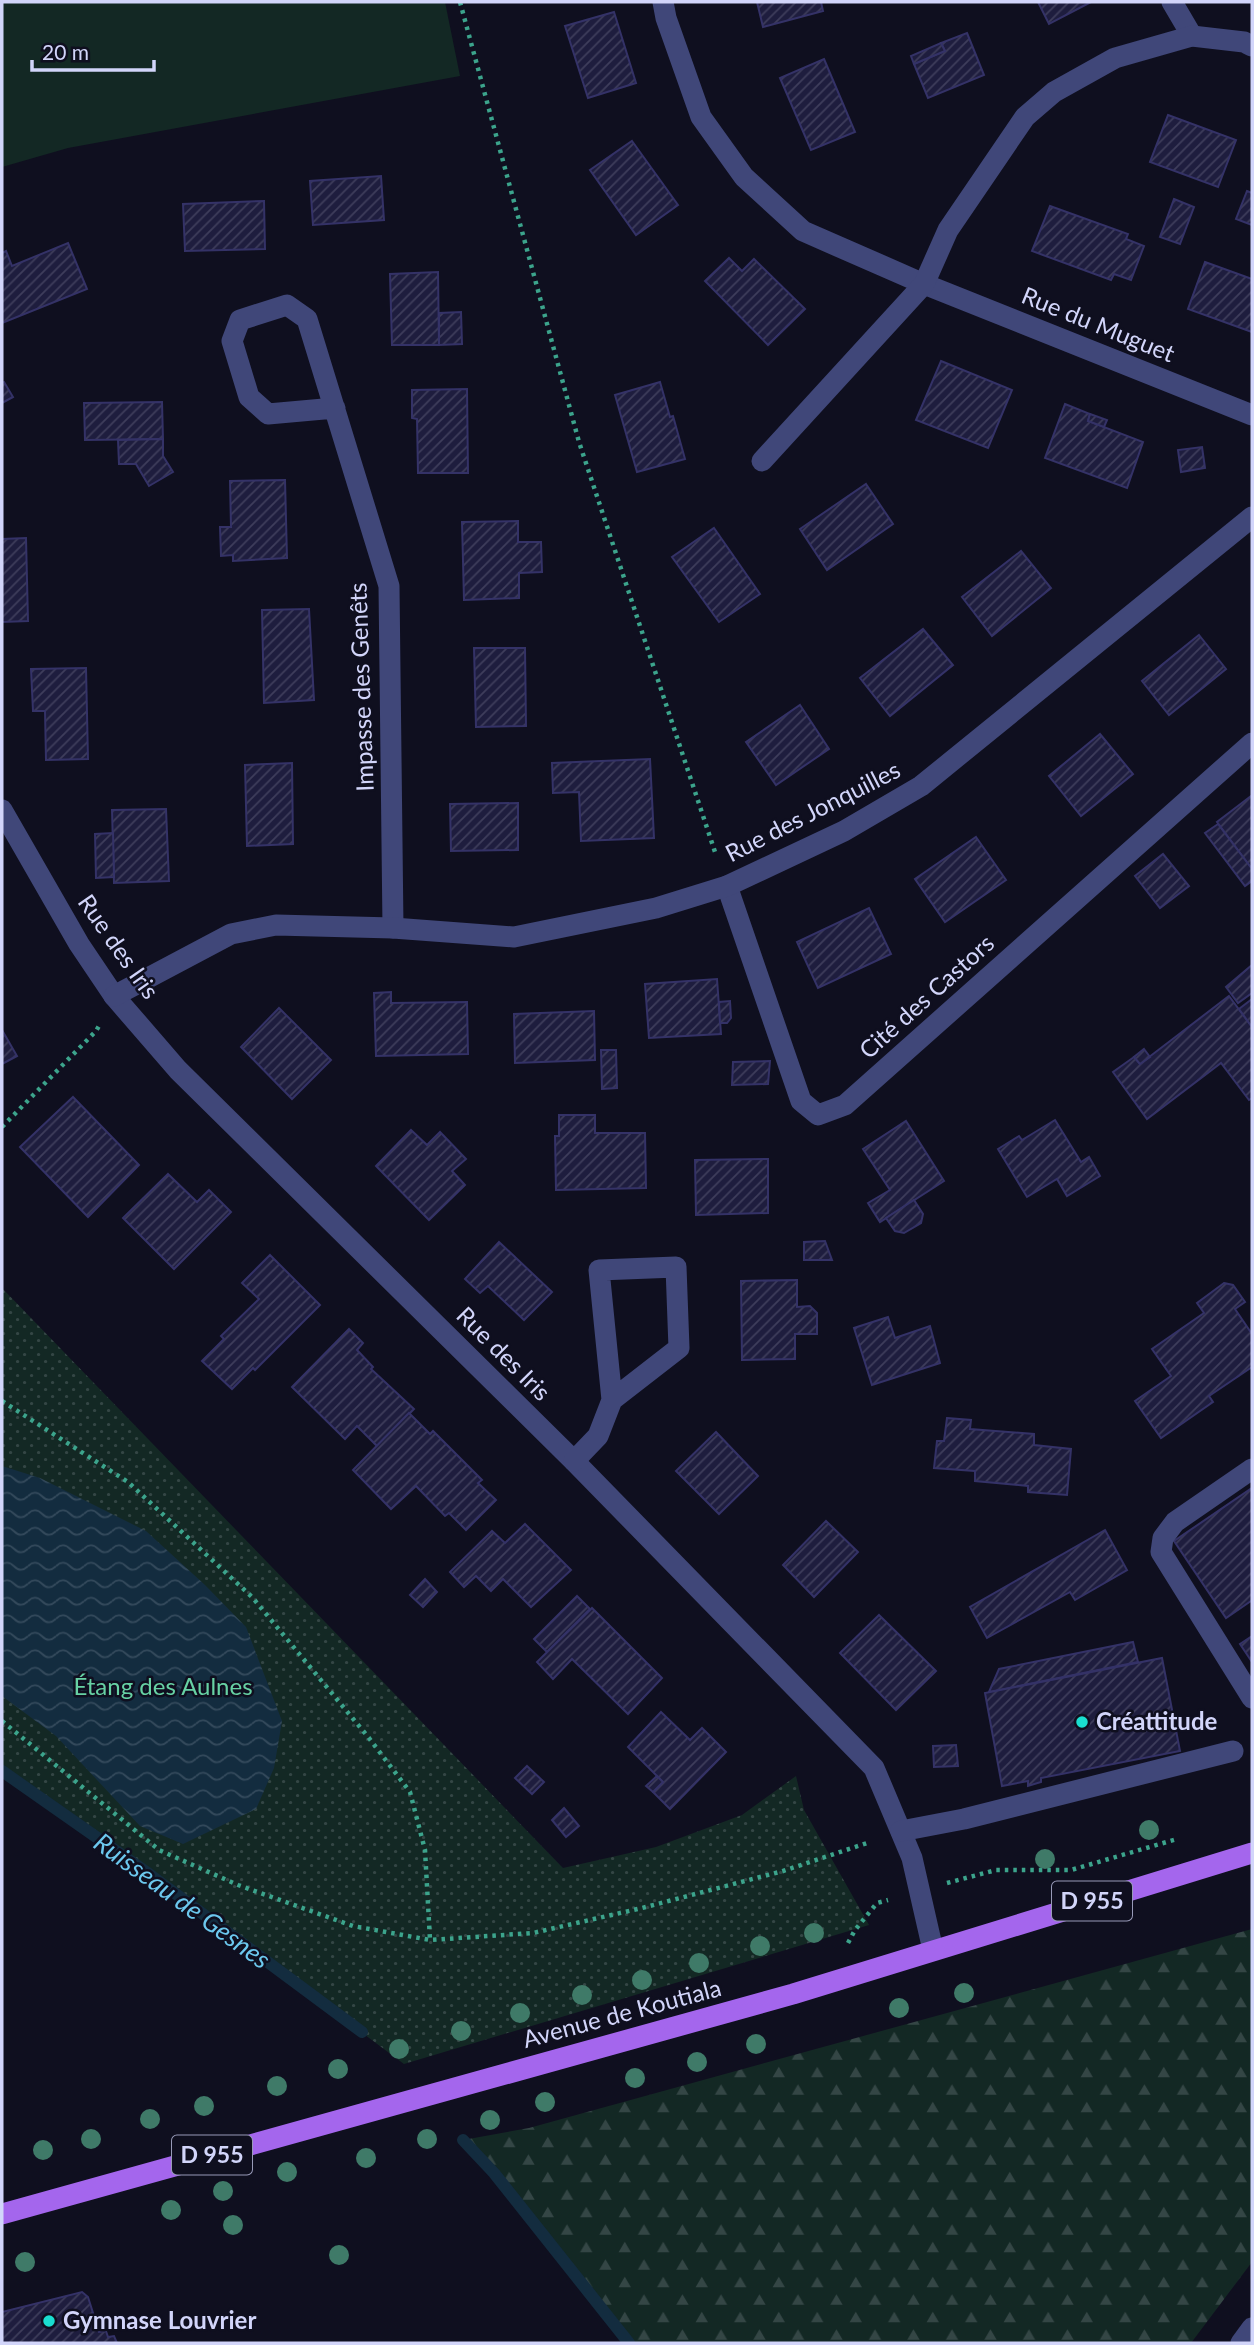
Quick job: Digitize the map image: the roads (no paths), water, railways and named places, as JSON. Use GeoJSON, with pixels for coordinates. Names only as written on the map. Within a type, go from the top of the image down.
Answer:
{"type":"FeatureCollection","features":[{"type":"Feature","properties":{"kind":"main road","name":"Avenue de Koutiala"},"geometry":{"type":"LineString","coordinates":[[2,2214],[830,1982],[1252,1853]]}},
{"type":"Feature","properties":{"kind":"street","name":"Rue du Muguet"},"geometry":{"type":"LineString","coordinates":[[663,2],[666,18],[701,117],[744,177],[803,231],[924,284],[1252,415]]}},
{"type":"Feature","properties":{"kind":"street"},"geometry":{"type":"LineString","coordinates":[[1172,2],[1192,36]]}},
{"type":"Feature","properties":{"kind":"street"},"geometry":{"type":"LineString","coordinates":[[761,461],[924,284],[948,230],[1025,117],[1054,92],[1115,58],[1192,36],[1252,46]]}},
{"type":"Feature","properties":{"kind":"street","name":"Impasse des Genêts"},"geometry":{"type":"LineString","coordinates":[[335,408],[268,414],[249,397],[232,341],[240,320],[288,305],[307,319],[335,408],[389,586],[393,928]]}},
{"type":"Feature","properties":{"kind":"street","name":"Rue des Jonquilles"},"geometry":{"type":"LineString","coordinates":[[114,996],[231,934],[276,925],[393,928],[514,937],[656,908],[727,887],[844,831],[921,786],[1252,517]]}},
{"type":"Feature","properties":{"kind":"street","name":"Cité des Castors"},"geometry":{"type":"LineString","coordinates":[[727,887],[801,1101],[818,1115],[845,1105],[1252,743]]}},
{"type":"Feature","properties":{"kind":"street","name":"Rue des Iris"},"geometry":{"type":"LineString","coordinates":[[2,810],[79,944],[114,996],[178,1070],[574,1461],[874,1768],[912,1858],[933,1950]]}},
{"type":"Feature","properties":{"kind":"street"},"geometry":{"type":"LineString","coordinates":[[574,1461],[598,1436],[612,1400],[599,1270],[676,1267],[679,1348],[612,1400]]}},
{"type":"Feature","properties":{"kind":"street"},"geometry":{"type":"LineString","coordinates":[[1252,1469],[1175,1522],[1163,1538],[1161,1552],[1252,1698]]}},
{"type":"Feature","properties":{"kind":"street"},"geometry":{"type":"LineString","coordinates":[[901,1832],[964,1819],[1233,1751]]}},
{"type":"Feature","properties":{"kind":"street"},"geometry":{"type":"LineString","coordinates":[[1241,2343],[1252,2328]]}},
{"type":"Feature","properties":{"kind":"water","name":"Étang des Aulnes"},"geometry":{"type":"Polygon","coordinates":[[[2,1466],[40,1478],[146,1531],[246,1627],[282,1721],[274,1768],[256,1809],[183,1844],[140,1826],[56,1736],[2,1696],[2,1466]]]}},
{"type":"Feature","properties":{"kind":"waterway","name":"Ruisseau de Gesnes"},"geometry":{"type":"LineString","coordinates":[[2,1771],[149,1874],[362,2032]]}},
{"type":"Feature","properties":{"kind":"waterway","name":"Ruisseau de Gesnes"},"geometry":{"type":"LineString","coordinates":[[463,2140],[494,2173],[629,2343]]}},
{"type":"Feature","properties":{"kind":"place","name":"Créattitude"},"geometry":{"type":"Point","coordinates":[1082,1722]}},
{"type":"Feature","properties":{"kind":"place","name":"Gymnase Louvrier"},"geometry":{"type":"Point","coordinates":[49,2321]}}]}
